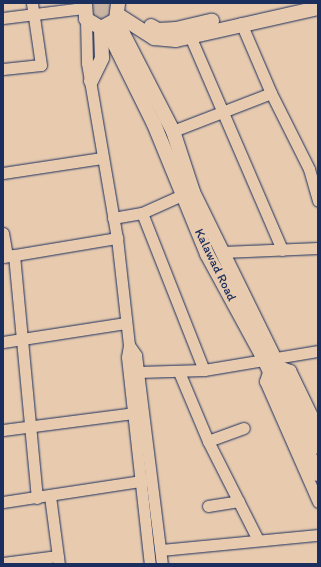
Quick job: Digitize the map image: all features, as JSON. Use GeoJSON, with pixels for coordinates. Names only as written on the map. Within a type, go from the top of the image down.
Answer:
{"type":"FeatureCollection","features":[{"type":"Feature","properties":{"kind":"main road"},"geometry":{"type":"LineString","coordinates":[[85,10],[158,30],[302,3]]}},
{"type":"Feature","properties":{"kind":"main road"},"geometry":{"type":"LineString","coordinates":[[113,17],[154,38],[176,40],[241,23],[318,8]]}},
{"type":"Feature","properties":{"kind":"main road"},"geometry":{"type":"LineString","coordinates":[[91,80],[102,58],[113,17]]}},
{"type":"Feature","properties":{"kind":"main road","name":"Kalawad Road"},"geometry":{"type":"LineString","coordinates":[[113,17],[173,131],[193,192],[223,252],[275,369]]}},
{"type":"Feature","properties":{"kind":"main road","name":"Kalawad Road"},"geometry":{"type":"LineString","coordinates":[[113,17],[182,195],[207,254],[275,369]]}},
{"type":"Feature","properties":{"kind":"main road"},"geometry":{"type":"LineString","coordinates":[[275,369],[318,447]]}},
{"type":"Feature","properties":{"kind":"main road"},"geometry":{"type":"LineString","coordinates":[[275,369],[318,474]]}},
{"type":"Feature","properties":{"kind":"street"},"geometry":{"type":"LineString","coordinates":[[3,69],[41,65],[33,8]]}},
{"type":"Feature","properties":{"kind":"street"},"geometry":{"type":"LineString","coordinates":[[3,18],[33,8],[85,10],[91,80],[102,158],[116,238],[129,345],[127,356],[138,413],[161,550],[162,564]]}},
{"type":"Feature","properties":{"kind":"street"},"geometry":{"type":"LineString","coordinates":[[241,23],[271,93],[314,168],[318,201]]}},
{"type":"Feature","properties":{"kind":"street"},"geometry":{"type":"LineString","coordinates":[[190,36],[282,250]]}},
{"type":"Feature","properties":{"kind":"street"},"geometry":{"type":"LineString","coordinates":[[173,131],[223,113],[271,93]]}},
{"type":"Feature","properties":{"kind":"street"},"geometry":{"type":"LineString","coordinates":[[3,173],[102,158]]}},
{"type":"Feature","properties":{"kind":"street"},"geometry":{"type":"LineString","coordinates":[[113,218],[142,213],[182,195]]}},
{"type":"Feature","properties":{"kind":"street"},"geometry":{"type":"LineString","coordinates":[[142,213],[204,370]]}},
{"type":"Feature","properties":{"kind":"street"},"geometry":{"type":"LineString","coordinates":[[3,234],[22,339],[37,498]]}},
{"type":"Feature","properties":{"kind":"street"},"geometry":{"type":"LineString","coordinates":[[8,256],[116,238]]}},
{"type":"Feature","properties":{"kind":"street"},"geometry":{"type":"LineString","coordinates":[[223,252],[318,248]]}},
{"type":"Feature","properties":{"kind":"street"},"geometry":{"type":"LineString","coordinates":[[3,342],[126,323]]}},
{"type":"Feature","properties":{"kind":"street"},"geometry":{"type":"LineString","coordinates":[[129,345],[136,355],[138,372],[140,480],[150,564]]}},
{"type":"Feature","properties":{"kind":"street"},"geometry":{"type":"LineString","coordinates":[[138,372],[275,369],[318,351]]}},
{"type":"Feature","properties":{"kind":"street","name":"Kalawad Road"},"geometry":{"type":"LineString","coordinates":[[317,423],[290,370],[275,369],[265,381],[318,502]]}},
{"type":"Feature","properties":{"kind":"street"},"geometry":{"type":"LineString","coordinates":[[179,372],[208,441],[258,540]]}},
{"type":"Feature","properties":{"kind":"street"},"geometry":{"type":"LineString","coordinates":[[3,430],[138,413]]}},
{"type":"Feature","properties":{"kind":"street"},"geometry":{"type":"LineString","coordinates":[[208,441],[244,428]]}},
{"type":"Feature","properties":{"kind":"street"},"geometry":{"type":"LineString","coordinates":[[3,502],[50,496],[140,480]]}},
{"type":"Feature","properties":{"kind":"street"},"geometry":{"type":"LineString","coordinates":[[3,563],[58,560],[50,496]]}},
{"type":"Feature","properties":{"kind":"street"},"geometry":{"type":"LineString","coordinates":[[208,506],[239,501]]}},
{"type":"Feature","properties":{"kind":"street"},"geometry":{"type":"LineString","coordinates":[[161,550],[318,535]]}},
{"type":"Feature","properties":{"kind":"shaded area"},"geometry":{"type":"Polygon","coordinates":[[[89,3],[111,3],[110,21],[93,19],[89,3]]]}}]}
